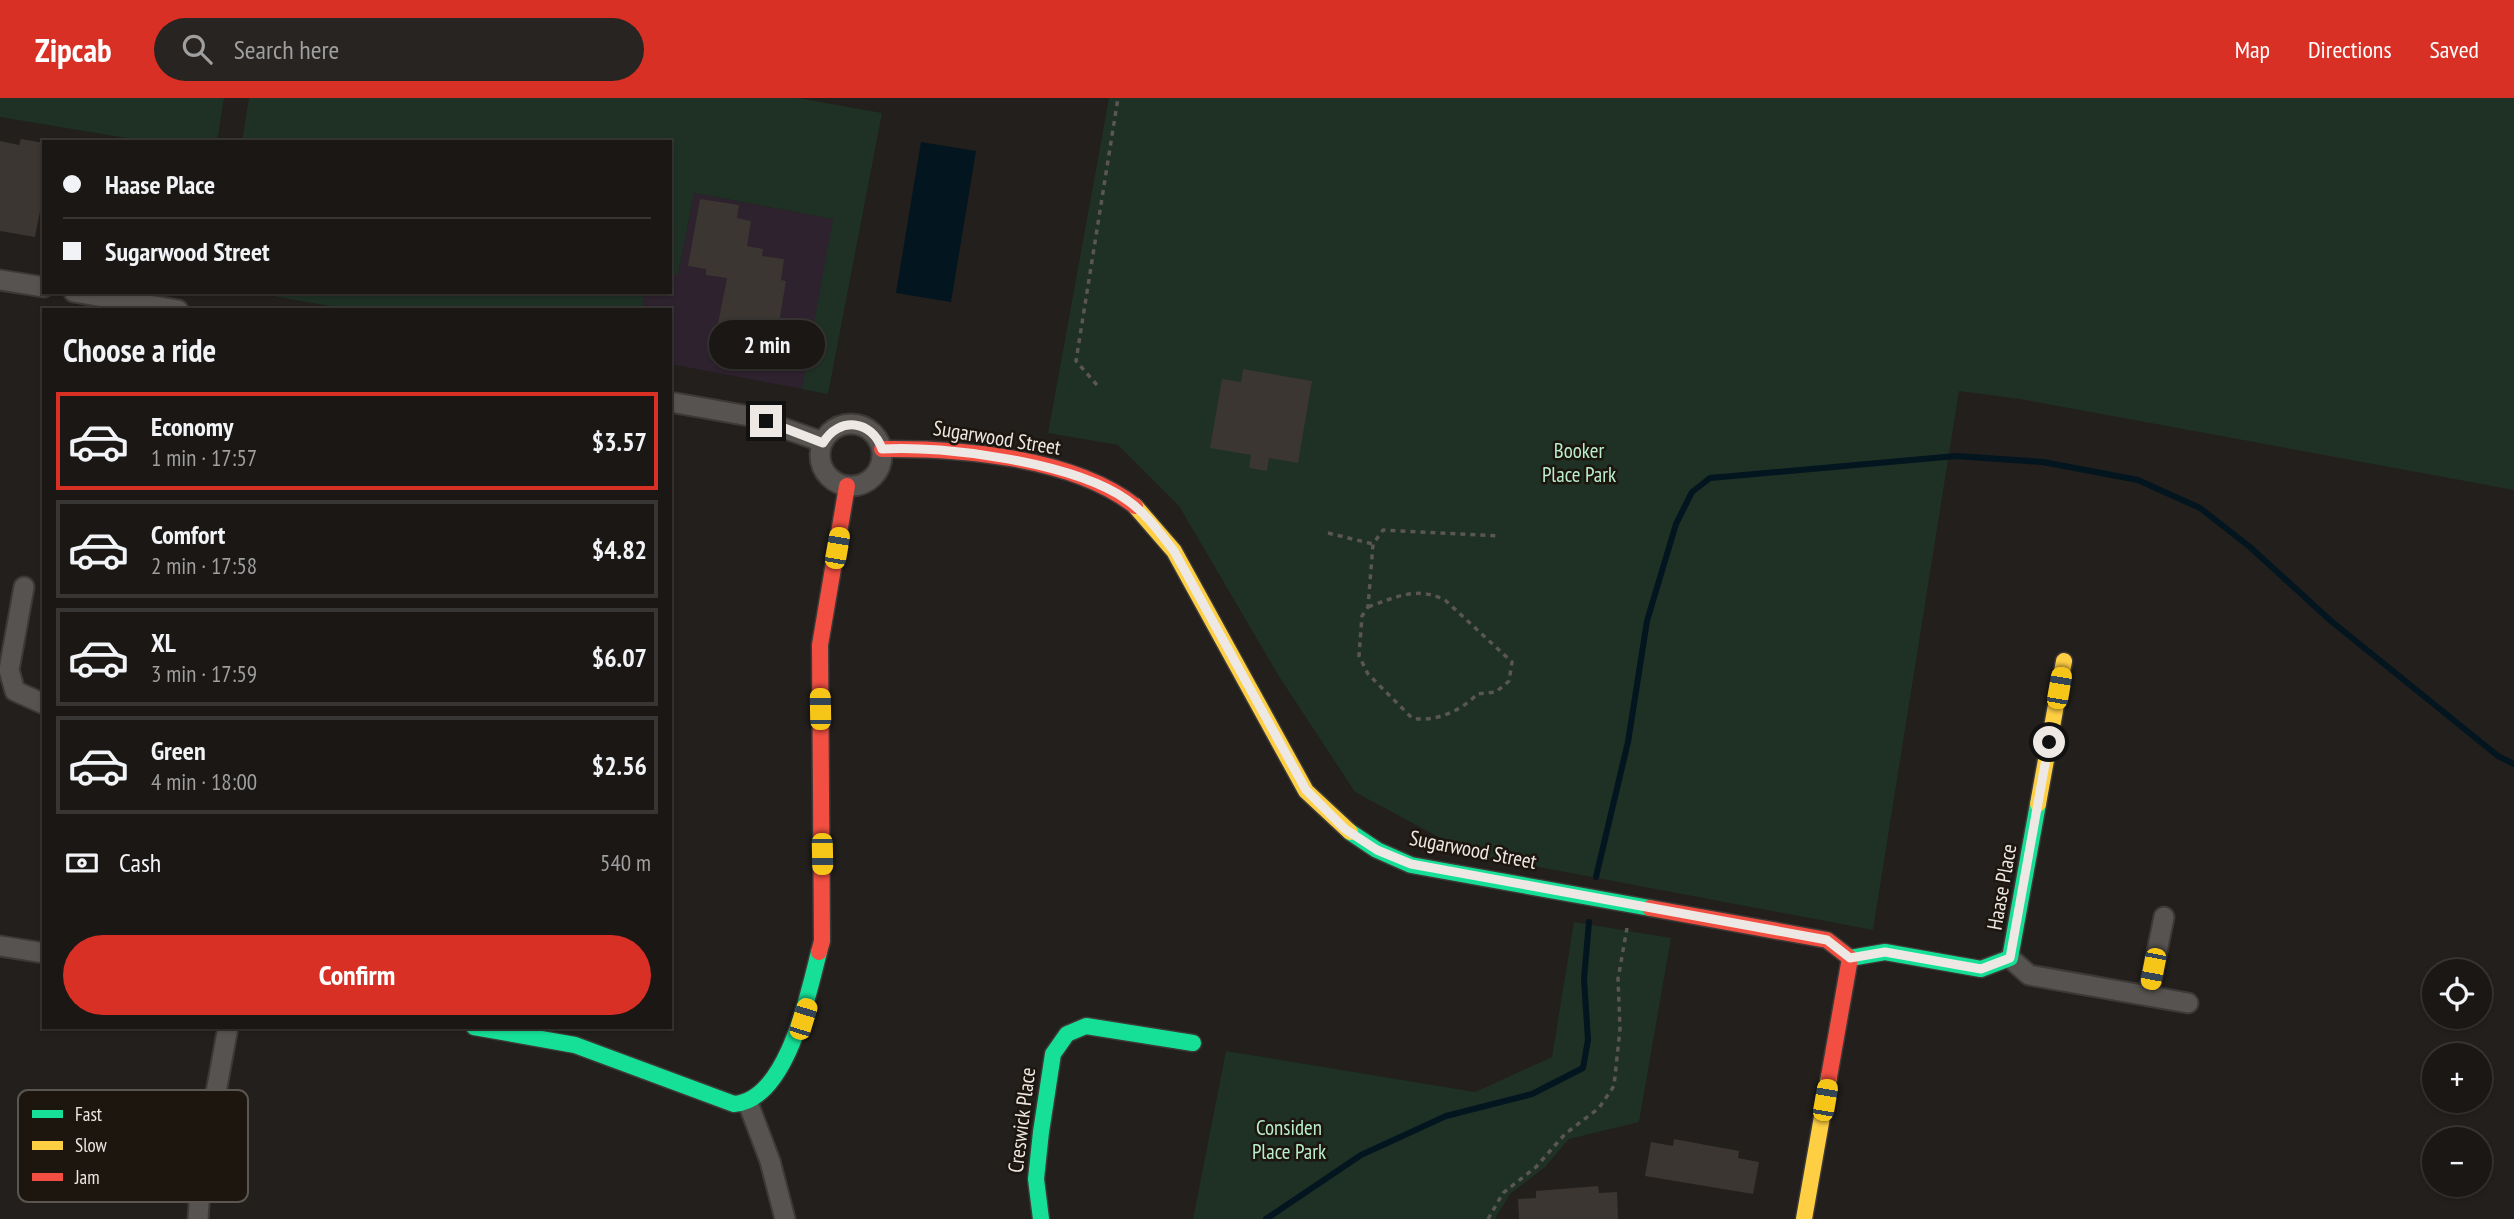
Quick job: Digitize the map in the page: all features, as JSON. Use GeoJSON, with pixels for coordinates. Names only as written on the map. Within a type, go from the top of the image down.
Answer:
{"type":"FeatureCollection","features":[{"type":"Feature","properties":{"kind":"street"},"geometry":{"type":"LineString","coordinates":[[0,280],[42,287]]}},
{"type":"Feature","properties":{"kind":"street"},"geometry":{"type":"LineString","coordinates":[[86,294],[166,308]]}},
{"type":"Feature","properties":{"kind":"street"},"geometry":{"type":"LineString","coordinates":[[672,402],[749,416],[823,443]]}},
{"type":"Feature","properties":{"kind":"street"},"geometry":{"type":"LineString","coordinates":[[851,424],[874,433],[882,449],[877,474],[864,484],[847,486],[832,480],[826,474],[820,458],[823,443],[834,429],[851,424]]}},
{"type":"Feature","properties":{"kind":"street","name":"Sugarwood Street"},"geometry":{"type":"LineString","coordinates":[[882,449],[930,450],[1050,469],[1081,476],[1127,500],[1149,520],[1174,551],[1306,790],[1345,829],[1377,850],[1411,864],[1827,940],[1850,958]]}},
{"type":"Feature","properties":{"kind":"street"},"geometry":{"type":"LineString","coordinates":[[485,1029],[575,1045],[734,1104],[748,1103],[767,1086],[797,1038],[822,941],[820,645],[847,486]]}},
{"type":"Feature","properties":{"kind":"street"},"geometry":{"type":"LineString","coordinates":[[24,587],[9,670],[15,691],[42,704]]}},
{"type":"Feature","properties":{"kind":"street","name":"Haase Place"},"geometry":{"type":"LineString","coordinates":[[1850,958],[1885,952],[1981,969],[2010,958],[2064,661]]}},
{"type":"Feature","properties":{"kind":"street"},"geometry":{"type":"LineString","coordinates":[[2148,996],[2164,917]]}},
{"type":"Feature","properties":{"kind":"street"},"geometry":{"type":"LineString","coordinates":[[0,946],[42,953]]}},
{"type":"Feature","properties":{"kind":"street"},"geometry":{"type":"LineString","coordinates":[[1804,1219],[1850,958]]}},
{"type":"Feature","properties":{"kind":"street"},"geometry":{"type":"LineString","coordinates":[[2010,958],[2029,975],[2188,1003]]}},
{"type":"Feature","properties":{"kind":"street","name":"Creswick Place"},"geometry":{"type":"LineString","coordinates":[[1041,1219],[1036,1179],[1041,1132],[1054,1054],[1067,1034],[1086,1026],[1193,1043]]}},
{"type":"Feature","properties":{"kind":"street"},"geometry":{"type":"LineString","coordinates":[[216,1090],[228,1029]]}},
{"type":"Feature","properties":{"kind":"street"},"geometry":{"type":"LineString","coordinates":[[748,1103],[770,1161],[785,1219]]}},
{"type":"Feature","properties":{"kind":"path"},"geometry":{"type":"LineString","coordinates":[[1097,385],[1076,360],[1118,98]]}},
{"type":"Feature","properties":{"kind":"path"},"geometry":{"type":"LineString","coordinates":[[1368,607],[1413,592],[1433,594],[1445,600],[1512,662],[1509,681],[1496,692],[1477,694],[1468,705],[1458,709],[1422,720],[1412,718],[1368,674],[1359,656],[1362,616],[1368,607],[1373,544],[1383,530],[1500,536]]}},
{"type":"Feature","properties":{"kind":"path"},"geometry":{"type":"LineString","coordinates":[[1328,533],[1373,544]]}},
{"type":"Feature","properties":{"kind":"path"},"geometry":{"type":"LineString","coordinates":[[1488,1219],[1503,1193],[1536,1167],[1565,1134],[1599,1108],[1614,1086],[1620,1029],[1618,979],[1631,903]]}},
{"type":"Feature","properties":{"kind":"shaded area"},"geometry":{"type":"Polygon","coordinates":[[[694,193],[834,219],[802,389],[672,364],[672,308],[642,308],[645,294],[672,294],[672,274],[678,275],[694,193]]]}},
{"type":"Feature","properties":{"kind":"green space"},"geometry":{"type":"Polygon","coordinates":[[[0,98],[224,98],[217,140],[138,140],[0,117],[0,98]]]}},
{"type":"Feature","properties":{"kind":"green space"},"geometry":{"type":"Polygon","coordinates":[[[249,98],[798,98],[882,113],[828,394],[802,389],[833,219],[694,193],[678,275],[672,274],[672,140],[242,140],[249,98]]]}},
{"type":"Feature","properties":{"kind":"green space","name":"Booker Place Park"},"geometry":{"type":"Polygon","coordinates":[[[1109,98],[2514,98],[2514,490],[2020,399],[1959,391],[1873,930],[1470,854],[1355,792],[1280,678],[1179,506],[1118,445],[1048,433],[1109,98]]]}},
{"type":"Feature","properties":{"kind":"green space"},"geometry":{"type":"Polygon","coordinates":[[[261,294],[645,294],[642,308],[342,308],[261,294]]]}},
{"type":"Feature","properties":{"kind":"green space","name":"Considen Place Park"},"geometry":{"type":"Polygon","coordinates":[[[1574,922],[1671,938],[1639,1122],[1569,1139],[1545,1167],[1510,1194],[1495,1219],[1193,1219],[1226,1051],[1475,1092],[1552,1057],[1574,922]]]}},
{"type":"Feature","properties":{"kind":"water"},"geometry":{"type":"Polygon","coordinates":[[[921,142],[976,151],[951,302],[896,293],[921,142]]]}},
{"type":"Feature","properties":{"kind":"building"},"geometry":{"type":"Polygon","coordinates":[[[21,139],[42,143],[42,201],[35,237],[0,231],[0,141],[19,145],[21,139]]]}},
{"type":"Feature","properties":{"kind":"building"},"geometry":{"type":"Polygon","coordinates":[[[700,199],[739,205],[737,218],[751,221],[747,246],[763,249],[762,256],[784,259],[781,280],[786,281],[772,364],[712,354],[727,278],[706,275],[706,269],[688,266],[700,199]]]}},
{"type":"Feature","properties":{"kind":"building"},"geometry":{"type":"Polygon","coordinates":[[[1243,369],[1312,381],[1298,463],[1269,458],[1267,471],[1249,468],[1251,455],[1210,448],[1222,379],[1241,382],[1243,369]]]}},
{"type":"Feature","properties":{"kind":"building"},"geometry":{"type":"Polygon","coordinates":[[[1674,1139],[1739,1151],[1738,1158],[1759,1162],[1753,1194],[1645,1176],[1651,1142],[1673,1146],[1674,1139]]]}},
{"type":"Feature","properties":{"kind":"building"},"geometry":{"type":"Polygon","coordinates":[[[1598,1186],[1599,1193],[1617,1192],[1618,1219],[1519,1219],[1518,1199],[1536,1198],[1536,1191],[1598,1186]]]}},
{"type":"Feature","properties":{"kind":"waterway"},"geometry":{"type":"LineString","coordinates":[[1596,877],[1628,742],[1647,621],[1676,524],[1692,492],[1710,478],[1956,456],[2043,462],[2138,480],[2200,508],[2250,547],[2331,621],[2498,756],[2514,764]]}},
{"type":"Feature","properties":{"kind":"waterway"},"geometry":{"type":"LineString","coordinates":[[1266,1219],[1361,1155],[1446,1116],[1532,1094],[1583,1068],[1588,1040],[1584,979],[1589,922]]}},
{"type":"Feature","properties":{"kind":"traffic: fast"},"geometry":{"type":"LineString","coordinates":[[1850,958],[1885,952],[1981,969],[2010,958],[2038,804]]}},
{"type":"Feature","properties":{"kind":"traffic: fast"},"geometry":{"type":"LineString","coordinates":[[1350,832],[1377,850],[1411,865],[1650,908]]}},
{"type":"Feature","properties":{"kind":"traffic: fast"},"geometry":{"type":"LineString","coordinates":[[485,1029],[575,1045],[734,1104],[752,1098],[768,1085],[781,1065],[801,1018],[819,952]]}},
{"type":"Feature","properties":{"kind":"traffic: fast"},"geometry":{"type":"LineString","coordinates":[[1041,1219],[1036,1179],[1041,1132],[1053,1054],[1067,1034],[1086,1026],[1193,1043]]}},
{"type":"Feature","properties":{"kind":"traffic: slow"},"geometry":{"type":"LineString","coordinates":[[1135,506],[1174,551],[1306,791],[1350,832]]}},
{"type":"Feature","properties":{"kind":"traffic: slow"},"geometry":{"type":"LineString","coordinates":[[2038,804],[2064,661]]}},
{"type":"Feature","properties":{"kind":"traffic: slow"},"geometry":{"type":"LineString","coordinates":[[1804,1219],[1829,1077]]}},
{"type":"Feature","properties":{"kind":"traffic: jam"},"geometry":{"type":"LineString","coordinates":[[882,449],[980,454],[1048,466],[1109,489],[1135,506]]}},
{"type":"Feature","properties":{"kind":"traffic: jam"},"geometry":{"type":"LineString","coordinates":[[819,952],[822,941],[820,645],[847,486]]}},
{"type":"Feature","properties":{"kind":"traffic: jam"},"geometry":{"type":"LineString","coordinates":[[1650,908],[1827,940],[1850,958],[1829,1077]]}},
{"type":"Feature","properties":{"kind":"route"},"geometry":{"type":"LineString","coordinates":[[766,421],[823,443],[827,435],[842,425],[859,425],[874,433],[882,449],[930,450],[1050,469],[1081,476],[1127,500],[1149,520],[1174,551],[1306,790],[1345,829],[1377,850],[1411,864],[1827,940],[1850,958],[1885,952],[1981,969],[2010,958],[2049,742]]}}]}
